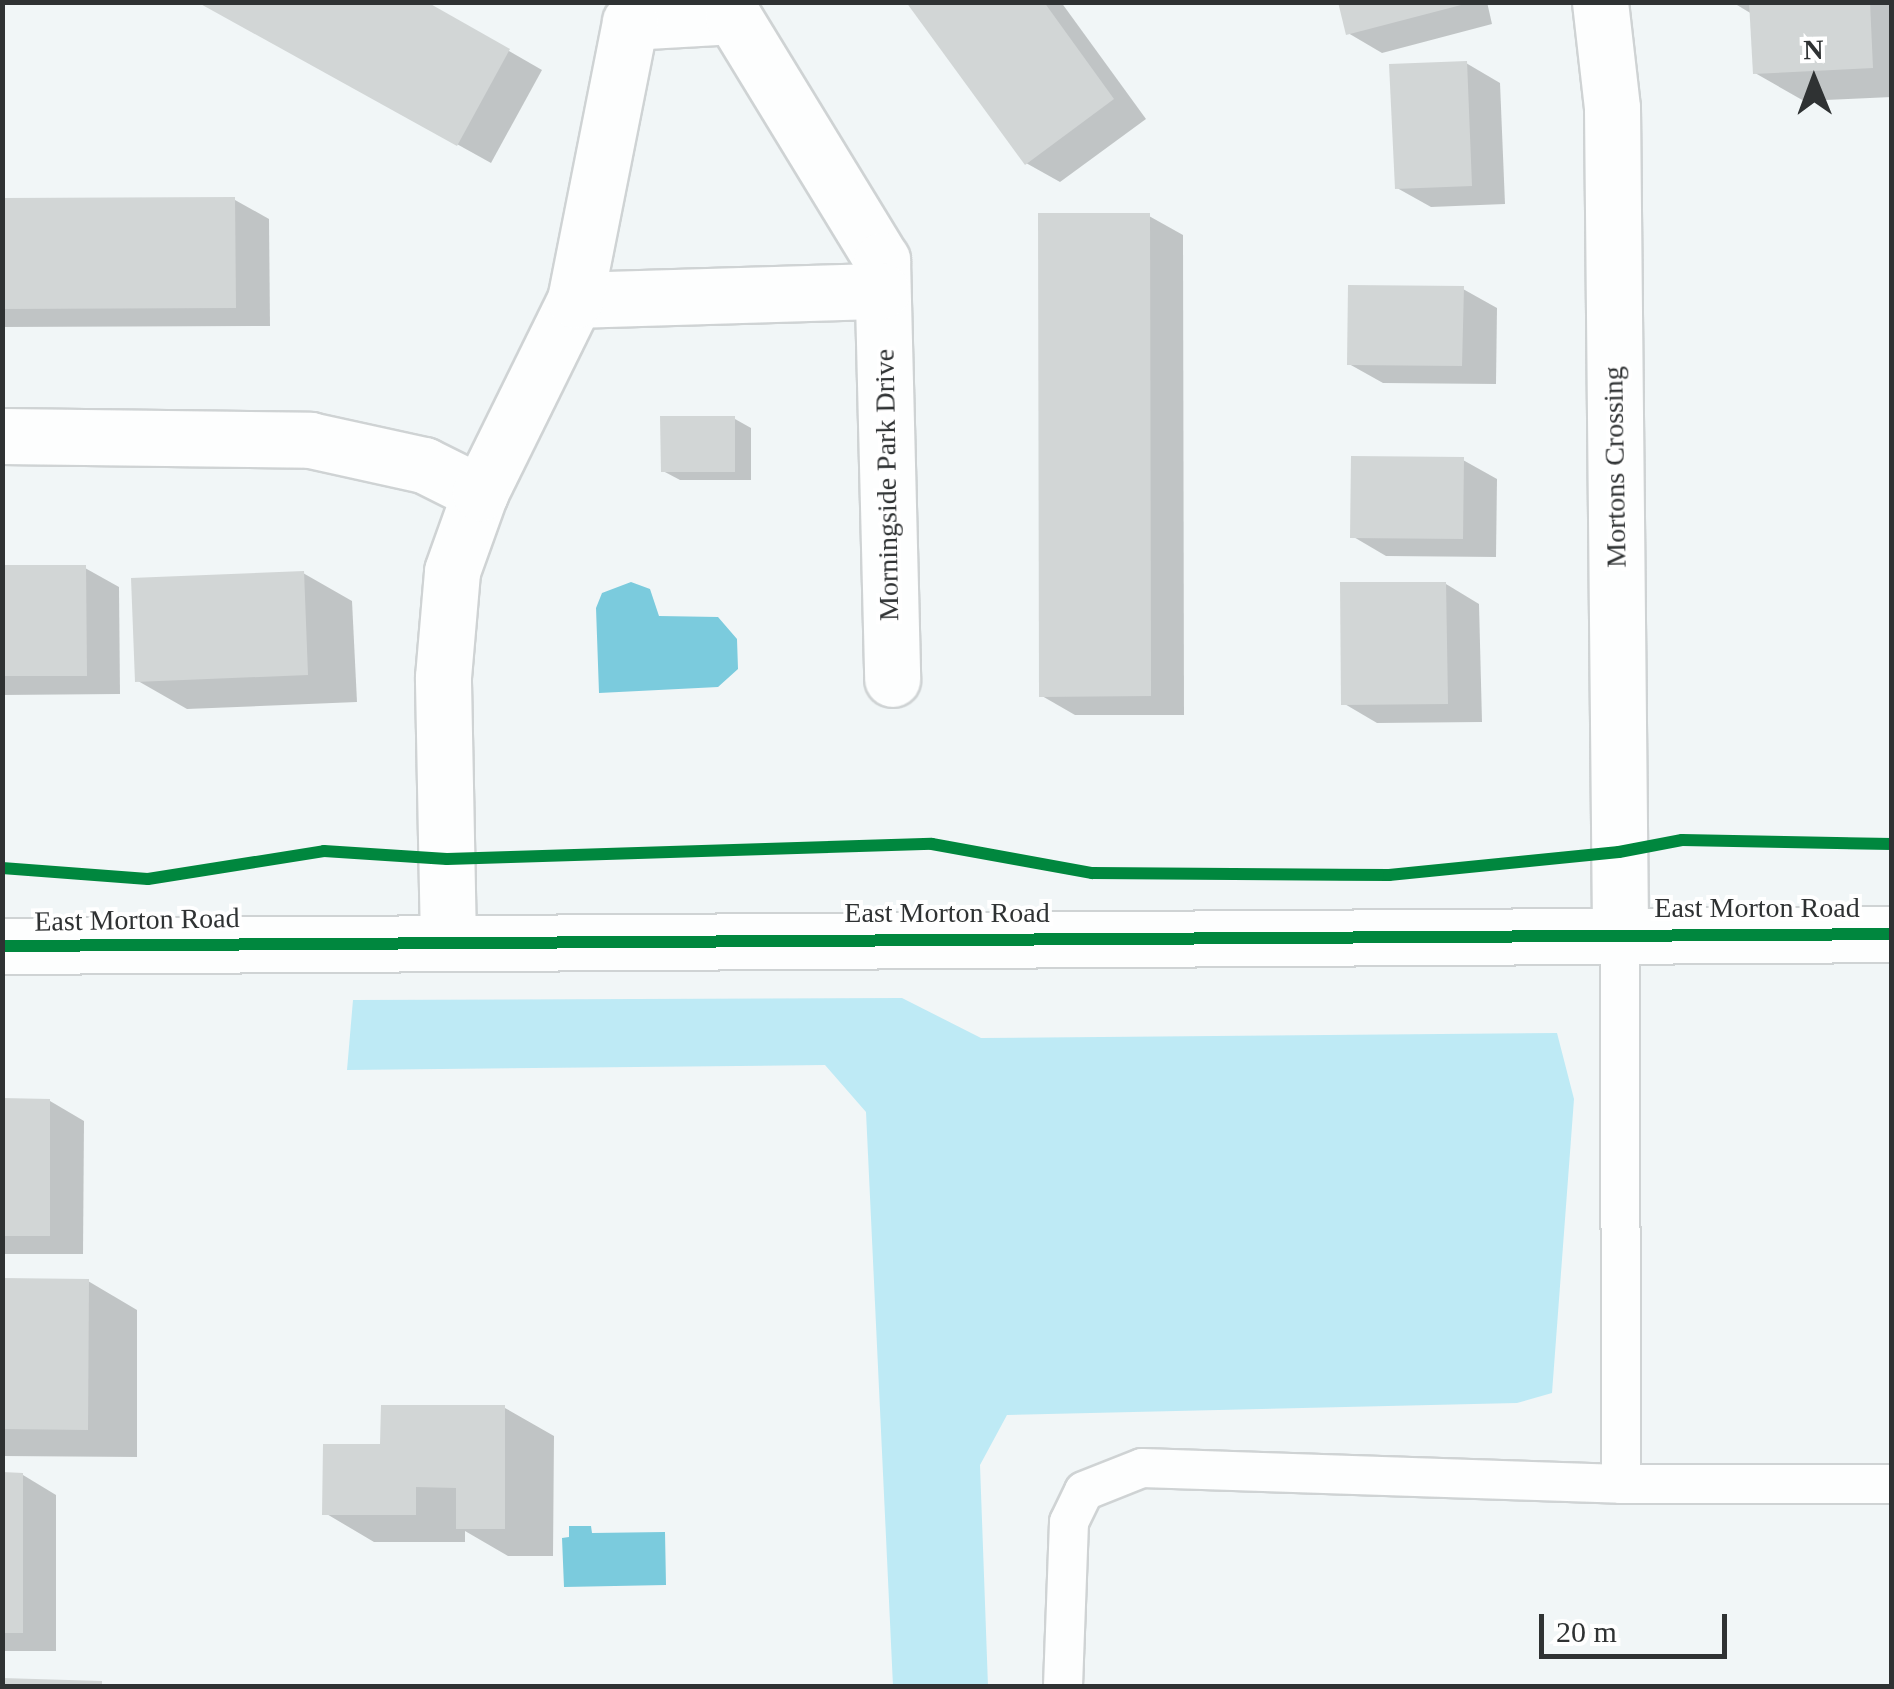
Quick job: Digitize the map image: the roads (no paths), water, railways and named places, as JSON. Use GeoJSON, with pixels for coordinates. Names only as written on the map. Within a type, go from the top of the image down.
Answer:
{"type":"FeatureCollection","features":[{"type":"Feature","properties":{"kind":"street","name":"Mortons Crossing"},"geometry":{"type":"LineString","coordinates":[[1600,2],[1612,108],[1620,932]]}},
{"type":"Feature","properties":{"kind":"street","name":"Morningside Park Drive"},"geometry":{"type":"LineString","coordinates":[[448,942],[443,677],[452,571],[480,493],[575,300],[624,12],[733,16],[882,260],[892,679]]}},
{"type":"Feature","properties":{"kind":"street"},"geometry":{"type":"LineString","coordinates":[[575,300],[882,292]]}},
{"type":"Feature","properties":{"kind":"street"},"geometry":{"type":"LineString","coordinates":[[2,436],[310,440],[424,465],[480,493]]}},
{"type":"Feature","properties":{"kind":"street","name":"East Morton Road"},"geometry":{"type":"LineString","coordinates":[[2,946],[1620,932],[1892,934]]}},
{"type":"Feature","properties":{"kind":"lane"},"geometry":{"type":"LineString","coordinates":[[1620,932],[1620,1484]]}},
{"type":"Feature","properties":{"kind":"lane"},"geometry":{"type":"LineString","coordinates":[[1063,1686],[1069,1522],[1084,1491],[1142,1468],[1620,1484],[1892,1484]]}},
{"type":"Feature","properties":{"kind":"water"},"geometry":{"type":"Polygon","coordinates":[[[631,582],[650,589],[659,616],[718,617],[737,639],[738,669],[718,687],[599,693],[596,608],[602,593],[631,582]]]}},
{"type":"Feature","properties":{"kind":"water"},"geometry":{"type":"Polygon","coordinates":[[[569,1526],[591,1526],[592,1533],[665,1532],[666,1585],[564,1587],[562,1538],[569,1537],[569,1526]]]}}]}
